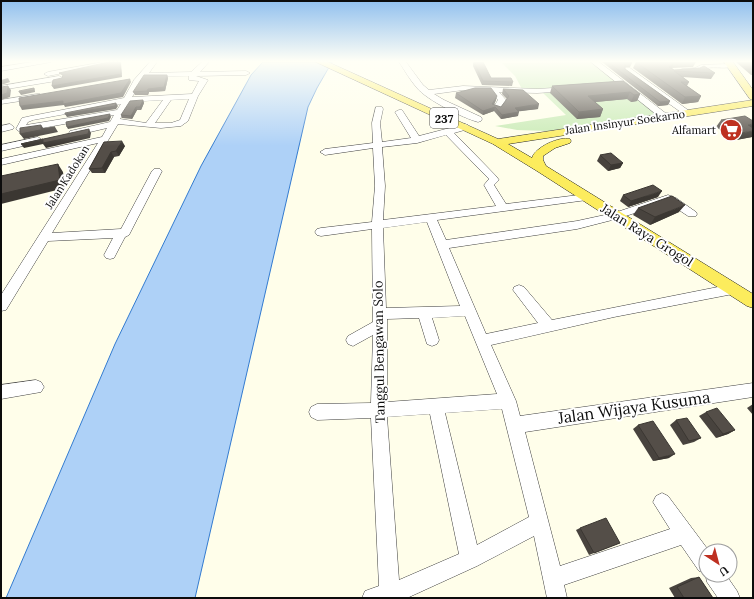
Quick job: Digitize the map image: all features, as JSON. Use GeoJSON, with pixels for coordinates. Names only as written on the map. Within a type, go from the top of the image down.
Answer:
{"type":"FeatureCollection","features":[{"type":"Feature","properties":{"kind":"main road","name":"237"},"geometry":{"type":"LineString","coordinates":[[393,91],[465,127],[496,134]]}},
{"type":"Feature","properties":{"kind":"main road","name":"237"},"geometry":{"type":"LineString","coordinates":[[393,91],[496,134]]}},
{"type":"Feature","properties":{"kind":"main road","name":"Jalan Insinyur Soekarno"},"geometry":{"type":"LineString","coordinates":[[685,118],[753,103]]}},
{"type":"Feature","properties":{"kind":"main road","name":"Jalan Insinyur Soekarno"},"geometry":{"type":"LineString","coordinates":[[496,134],[524,136],[665,119],[753,112]]}},
{"type":"Feature","properties":{"kind":"main road","name":"Jalan Insinyur Soekarno"},"geometry":{"type":"LineString","coordinates":[[510,149],[566,141],[665,119]]}},
{"type":"Feature","properties":{"kind":"main road","name":"Jalan Raya Grogol"},"geometry":{"type":"LineString","coordinates":[[496,134],[510,149],[753,302]]}},
{"type":"Feature","properties":{"kind":"main road"},"geometry":{"type":"LineString","coordinates":[[541,168],[537,160],[538,155],[551,146],[566,141]]}},
{"type":"Feature","properties":{"kind":"street","name":"Jalan Kadokan"},"geometry":{"type":"LineString","coordinates":[[1,306],[44,237],[55,211],[105,139],[134,90]]}},
{"type":"Feature","properties":{"kind":"street"},"geometry":{"type":"LineString","coordinates":[[63,135],[114,123],[168,126],[182,124],[198,90]]}},
{"type":"Feature","properties":{"kind":"street"},"geometry":{"type":"LineString","coordinates":[[423,90],[441,102],[478,119]]}},
{"type":"Feature","properties":{"kind":"street"},"geometry":{"type":"LineString","coordinates":[[427,93],[450,90]]}},
{"type":"Feature","properties":{"kind":"street"},"geometry":{"type":"LineString","coordinates":[[494,90],[502,100],[497,108]]}},
{"type":"Feature","properties":{"kind":"street"},"geometry":{"type":"LineString","coordinates":[[522,90],[551,90]]}},
{"type":"Feature","properties":{"kind":"street"},"geometry":{"type":"LineString","coordinates":[[629,90],[665,119]]}},
{"type":"Feature","properties":{"kind":"street"},"geometry":{"type":"LineString","coordinates":[[652,90],[685,118]]}},
{"type":"Feature","properties":{"kind":"street"},"geometry":{"type":"LineString","coordinates":[[537,91],[547,100]]}},
{"type":"Feature","properties":{"kind":"street"},"geometry":{"type":"LineString","coordinates":[[1,102],[46,94]]}},
{"type":"Feature","properties":{"kind":"street"},"geometry":{"type":"LineString","coordinates":[[120,112],[20,129],[25,120],[28,119],[128,100],[194,96]]}},
{"type":"Feature","properties":{"kind":"street"},"geometry":{"type":"LineString","coordinates":[[149,125],[169,97]]}},
{"type":"Feature","properties":{"kind":"street","name":"Tanggul Bengawan Solo"},"geometry":{"type":"LineString","coordinates":[[379,110],[376,124],[380,186],[377,226],[381,597]]}},
{"type":"Feature","properties":{"kind":"street"},"geometry":{"type":"LineString","coordinates":[[399,112],[417,140]]}},
{"type":"Feature","properties":{"kind":"street"},"geometry":{"type":"LineString","coordinates":[[34,155],[44,139],[48,125]]}},
{"type":"Feature","properties":{"kind":"street"},"geometry":{"type":"LineString","coordinates":[[326,152],[417,140],[449,133],[465,127]]}},
{"type":"Feature","properties":{"kind":"street"},"geometry":{"type":"LineString","coordinates":[[449,133],[493,178],[494,180],[489,185],[503,209]]}},
{"type":"Feature","properties":{"kind":"street"},"geometry":{"type":"LineString","coordinates":[[1,148],[44,139]]}},
{"type":"Feature","properties":{"kind":"street"},"geometry":{"type":"LineString","coordinates":[[1,162],[105,139]]}},
{"type":"Feature","properties":{"kind":"street"},"geometry":{"type":"LineString","coordinates":[[44,237],[121,234],[128,230],[158,171]]}},
{"type":"Feature","properties":{"kind":"street"},"geometry":{"type":"LineString","coordinates":[[322,232],[431,219],[587,197]]}},
{"type":"Feature","properties":{"kind":"street"},"geometry":{"type":"LineString","coordinates":[[442,245],[557,229],[616,216],[668,198],[692,214]]}},
{"type":"Feature","properties":{"kind":"street"},"geometry":{"type":"LineString","coordinates":[[431,219],[469,312],[508,401],[516,425],[557,598]]}},
{"type":"Feature","properties":{"kind":"street"},"geometry":{"type":"LineString","coordinates":[[110,255],[121,234]]}},
{"type":"Feature","properties":{"kind":"street"},"geometry":{"type":"LineString","coordinates":[[483,341],[614,312],[733,289]]}},
{"type":"Feature","properties":{"kind":"street"},"geometry":{"type":"LineString","coordinates":[[518,290],[549,327]]}},
{"type":"Feature","properties":{"kind":"street"},"geometry":{"type":"LineString","coordinates":[[353,340],[379,319],[424,313],[469,312]]}},
{"type":"Feature","properties":{"kind":"street"},"geometry":{"type":"LineString","coordinates":[[424,313],[432,340]]}},
{"type":"Feature","properties":{"kind":"street"},"geometry":{"type":"LineString","coordinates":[[1,392],[36,388]]}},
{"type":"Feature","properties":{"kind":"street","name":"Jalan Wijaya Kusuma"},"geometry":{"type":"LineString","coordinates":[[516,425],[753,390]]}},
{"type":"Feature","properties":{"kind":"street"},"geometry":{"type":"LineString","coordinates":[[317,412],[436,407],[508,401]]}},
{"type":"Feature","properties":{"kind":"street"},"geometry":{"type":"LineString","coordinates":[[436,407],[470,559]]}},
{"type":"Feature","properties":{"kind":"street"},"geometry":{"type":"LineString","coordinates":[[662,502],[698,553]]}},
{"type":"Feature","properties":{"kind":"street"},"geometry":{"type":"LineString","coordinates":[[381,597],[470,559],[540,522]]}},
{"type":"Feature","properties":{"kind":"street"},"geometry":{"type":"LineString","coordinates":[[552,579],[684,534]]}},
{"type":"Feature","properties":{"kind":"street"},"geometry":{"type":"LineString","coordinates":[[720,583],[730,598]]}},
{"type":"Feature","properties":{"kind":"green space"},"geometry":{"type":"Polygon","coordinates":[[[574,90],[631,90],[663,113],[548,131],[517,130],[495,126],[566,115],[543,93],[574,90]]]}},
{"type":"Feature","properties":{"kind":"water"},"geometry":{"type":"Polygon","coordinates":[[[243,90],[316,90],[308,107],[195,598],[6,598],[115,344],[201,166],[243,90]]]}},
{"type":"Feature","properties":{"kind":"building"},"geometry":{"type":"Polygon","coordinates":[[[1,90],[7,90],[7,93],[1,95],[1,90]]]}},
{"type":"Feature","properties":{"kind":"building"},"geometry":{"type":"Polygon","coordinates":[[[24,90],[34,90],[19,92],[24,90]]]}},
{"type":"Feature","properties":{"kind":"building"},"geometry":{"type":"Polygon","coordinates":[[[66,90],[123,90],[121,93],[63,104],[63,101],[20,106],[19,98],[66,90]]]}},
{"type":"Feature","properties":{"kind":"building"},"geometry":{"type":"Polygon","coordinates":[[[134,90],[148,90],[147,91],[133,92],[134,90]]]}},
{"type":"Feature","properties":{"kind":"building"},"geometry":{"type":"Polygon","coordinates":[[[468,90],[492,90],[497,96],[492,104],[501,107],[509,96],[504,90],[523,90],[539,104],[515,108],[519,112],[502,115],[495,107],[483,111],[456,93],[468,90]]]}},
{"type":"Feature","properties":{"kind":"building"},"geometry":{"type":"Polygon","coordinates":[[[556,90],[635,90],[640,94],[634,95],[630,92],[588,96],[603,109],[579,112],[556,90]]]}},
{"type":"Feature","properties":{"kind":"building"},"geometry":{"type":"Polygon","coordinates":[[[644,90],[654,90],[670,101],[660,102],[644,90]]]}},
{"type":"Feature","properties":{"kind":"building"},"geometry":{"type":"Polygon","coordinates":[[[675,90],[692,90],[701,96],[685,97],[675,90]]]}},
{"type":"Feature","properties":{"kind":"building"},"geometry":{"type":"Polygon","coordinates":[[[143,100],[140,107],[136,107],[131,116],[121,115],[130,101],[143,100]]]}},
{"type":"Feature","properties":{"kind":"building"},"geometry":{"type":"Polygon","coordinates":[[[116,103],[115,106],[65,114],[65,113],[116,103]]]}},
{"type":"Feature","properties":{"kind":"building"},"geometry":{"type":"Polygon","coordinates":[[[110,114],[108,118],[67,127],[66,122],[110,114]]]}},
{"type":"Feature","properties":{"kind":"building"},"geometry":{"type":"Polygon","coordinates":[[[745,116],[753,121],[753,124],[748,125],[753,128],[753,131],[741,133],[721,120],[745,116]]]}},
{"type":"Feature","properties":{"kind":"building"},"geometry":{"type":"Polygon","coordinates":[[[41,125],[41,129],[55,127],[20,134],[20,128],[41,125]]]}},
{"type":"Feature","properties":{"kind":"building"},"geometry":{"type":"Polygon","coordinates":[[[89,129],[88,134],[43,143],[43,139],[89,129]]]}},
{"type":"Feature","properties":{"kind":"building"},"geometry":{"type":"Polygon","coordinates":[[[122,141],[116,151],[111,152],[102,168],[89,169],[104,142],[122,141]]]}},
{"type":"Feature","properties":{"kind":"building"},"geometry":{"type":"Polygon","coordinates":[[[611,153],[623,163],[611,165],[600,155],[611,153]]]}},
{"type":"Feature","properties":{"kind":"building"},"geometry":{"type":"Polygon","coordinates":[[[58,164],[60,180],[1,194],[1,176],[58,164]]]}},
{"type":"Feature","properties":{"kind":"building"},"geometry":{"type":"Polygon","coordinates":[[[653,185],[662,191],[631,201],[623,195],[653,185]]]}},
{"type":"Feature","properties":{"kind":"building"},"geometry":{"type":"Polygon","coordinates":[[[672,196],[685,205],[655,217],[638,208],[672,196]]]}},
{"type":"Feature","properties":{"kind":"building"},"geometry":{"type":"Polygon","coordinates":[[[717,408],[735,430],[723,434],[706,412],[717,408]]]}},
{"type":"Feature","properties":{"kind":"building"},"geometry":{"type":"Polygon","coordinates":[[[687,418],[701,438],[689,441],[676,420],[687,418]]]}},
{"type":"Feature","properties":{"kind":"building"},"geometry":{"type":"Polygon","coordinates":[[[653,421],[675,454],[659,458],[638,425],[653,421]]]}},
{"type":"Feature","properties":{"kind":"building"},"geometry":{"type":"Polygon","coordinates":[[[606,518],[620,543],[594,553],[580,528],[606,518]]]}},
{"type":"Feature","properties":{"kind":"building"},"geometry":{"type":"Polygon","coordinates":[[[698,577],[698,583],[703,583],[713,598],[684,598],[677,587],[698,577]]]}},
{"type":"Feature","properties":{"kind":"place","name":"Alfamart"},"geometry":{"type":"Point","coordinates":[731,130]}}]}
